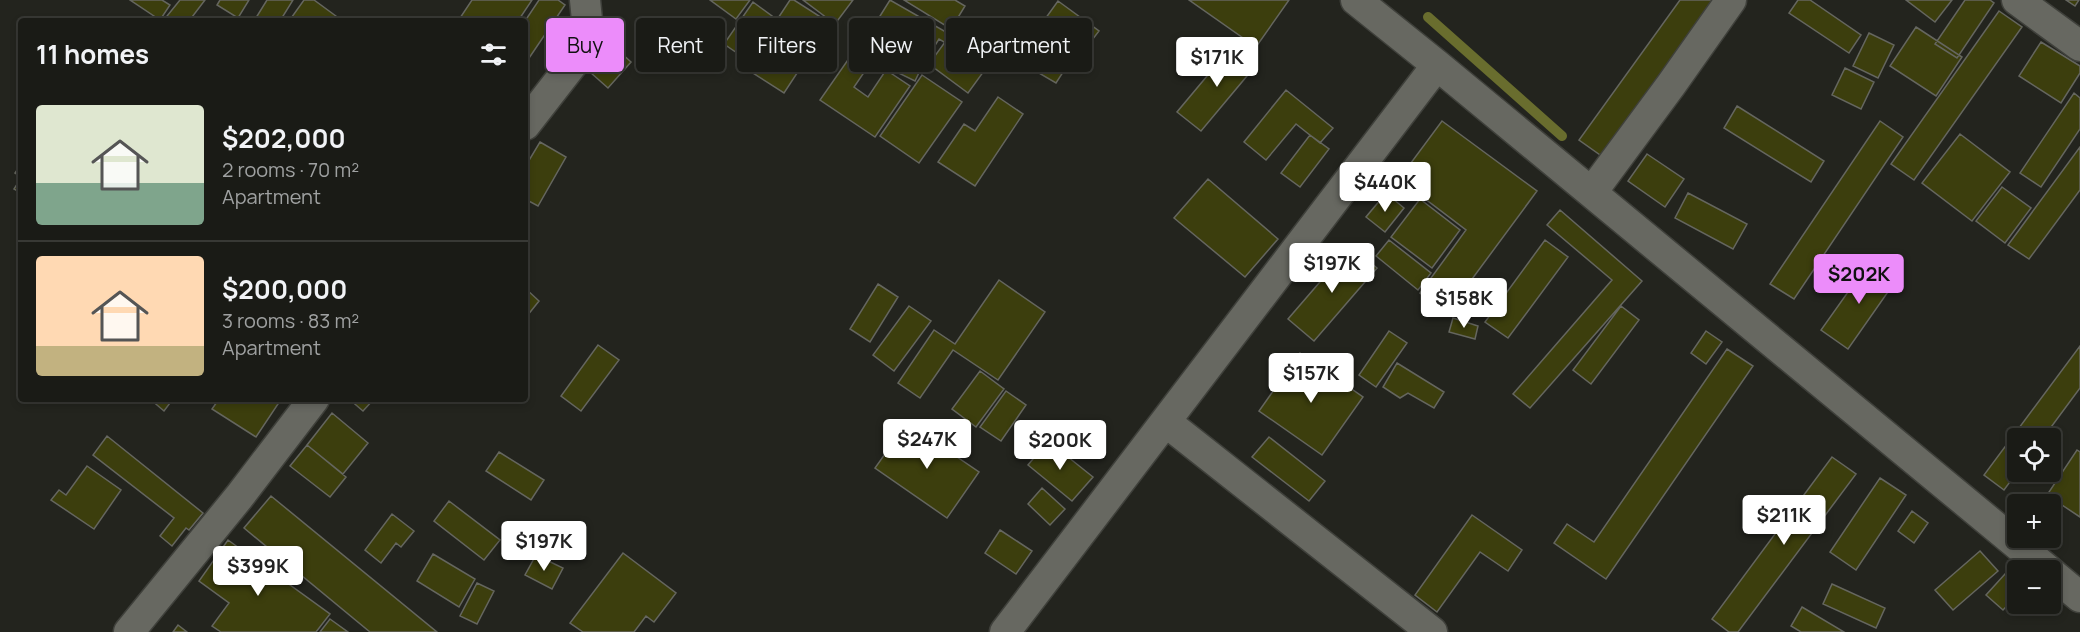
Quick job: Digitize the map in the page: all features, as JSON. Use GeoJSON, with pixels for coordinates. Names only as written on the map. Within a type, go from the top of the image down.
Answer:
{"type":"FeatureCollection","features":[{"type":"Feature","properties":{"kind":"street"},"geometry":{"type":"LineString","coordinates":[[528,121],[581,52],[588,30],[585,0]]}},
{"type":"Feature","properties":{"kind":"street"},"geometry":{"type":"LineString","coordinates":[[1356,0],[1592,192],[2036,560]]}},
{"type":"Feature","properties":{"kind":"street"},"geometry":{"type":"LineString","coordinates":[[1592,192],[1731,0]]}},
{"type":"Feature","properties":{"kind":"street"},"geometry":{"type":"LineString","coordinates":[[2017,0],[2080,46]]}},
{"type":"Feature","properties":{"kind":"street"},"geometry":{"type":"LineString","coordinates":[[1005,632],[1437,65]]}},
{"type":"Feature","properties":{"kind":"street"},"geometry":{"type":"LineString","coordinates":[[129,632],[239,498],[312,402]]}},
{"type":"Feature","properties":{"kind":"street"},"geometry":{"type":"LineString","coordinates":[[1166,422],[1432,632]]}},
{"type":"Feature","properties":{"kind":"street"},"geometry":{"type":"LineString","coordinates":[[2061,581],[2080,597]]}},
{"type":"Feature","properties":{"kind":"building"},"geometry":{"type":"Polygon","coordinates":[[[130,0],[162,0],[170,5],[161,18],[157,18],[130,0]]]}},
{"type":"Feature","properties":{"kind":"building"},"geometry":{"type":"Polygon","coordinates":[[[180,0],[205,0],[191,18],[165,18],[180,0]]]}},
{"type":"Feature","properties":{"kind":"building"},"geometry":{"type":"Polygon","coordinates":[[[220,0],[249,0],[238,18],[217,5],[220,0]]]}},
{"type":"Feature","properties":{"kind":"building"},"geometry":{"type":"Polygon","coordinates":[[[267,0],[293,0],[282,18],[256,18],[267,0]]]}},
{"type":"Feature","properties":{"kind":"building"},"geometry":{"type":"Polygon","coordinates":[[[304,0],[314,0],[339,18],[291,18],[304,0]]]}},
{"type":"Feature","properties":{"kind":"building"},"geometry":{"type":"Polygon","coordinates":[[[472,0],[532,0],[520,18],[460,18],[472,0]]]}},
{"type":"Feature","properties":{"kind":"building"},"geometry":{"type":"Polygon","coordinates":[[[539,0],[558,0],[565,5],[556,18],[546,18],[546,33],[528,60],[528,18],[539,0]]]}},
{"type":"Feature","properties":{"kind":"building"},"geometry":{"type":"Polygon","coordinates":[[[710,0],[750,0],[736,19],[710,0]]]}},
{"type":"Feature","properties":{"kind":"building"},"geometry":{"type":"Polygon","coordinates":[[[790,0],[794,0],[822,18],[778,18],[790,0]]]}},
{"type":"Feature","properties":{"kind":"building"},"geometry":{"type":"Polygon","coordinates":[[[803,0],[853,0],[837,21],[837,18],[827,18],[803,0]]]}},
{"type":"Feature","properties":{"kind":"building"},"geometry":{"type":"Polygon","coordinates":[[[890,0],[921,18],[879,18],[890,0]]]}},
{"type":"Feature","properties":{"kind":"building"},"geometry":{"type":"Polygon","coordinates":[[[904,0],[955,0],[965,6],[958,18],[946,18],[946,26],[904,0]]]}},
{"type":"Feature","properties":{"kind":"building"},"geometry":{"type":"Polygon","coordinates":[[[1189,0],[1289,0],[1256,47],[1189,0]]]}},
{"type":"Feature","properties":{"kind":"building"},"geometry":{"type":"Polygon","coordinates":[[[1680,0],[1716,0],[1603,157],[1579,140],[1680,0]]]}},
{"type":"Feature","properties":{"kind":"building"},"geometry":{"type":"Polygon","coordinates":[[[1798,0],[1810,0],[1861,35],[1849,53],[1789,13],[1798,0]]]}},
{"type":"Feature","properties":{"kind":"building"},"geometry":{"type":"Polygon","coordinates":[[[1906,0],[1952,0],[1935,22],[1906,0]]]}},
{"type":"Feature","properties":{"kind":"building"},"geometry":{"type":"Polygon","coordinates":[[[1965,0],[1990,0],[1994,3],[1957,58],[1935,44],[1965,0]]]}},
{"type":"Feature","properties":{"kind":"building"},"geometry":{"type":"Polygon","coordinates":[[[2066,0],[2079,0],[2075,6],[2066,0]]]}},
{"type":"Feature","properties":{"kind":"building"},"geometry":{"type":"Polygon","coordinates":[[[1058,1],[1081,18],[1046,18],[1058,1]]]}},
{"type":"Feature","properties":{"kind":"building"},"geometry":{"type":"Polygon","coordinates":[[[753,2],[772,16],[771,18],[742,18],[753,2]]]}},
{"type":"Feature","properties":{"kind":"building"},"geometry":{"type":"Polygon","coordinates":[[[1999,11],[2022,27],[1914,180],[1891,164],[1999,11]]]}},
{"type":"Feature","properties":{"kind":"building"},"geometry":{"type":"Polygon","coordinates":[[[737,25],[737,53],[725,43],[737,25]]]}},
{"type":"Feature","properties":{"kind":"building"},"geometry":{"type":"Polygon","coordinates":[[[934,25],[946,32],[946,43],[939,39],[934,47],[934,25]]]}},
{"type":"Feature","properties":{"kind":"building"},"geometry":{"type":"Polygon","coordinates":[[[1092,26],[1099,31],[1092,40],[1092,26]]]}},
{"type":"Feature","properties":{"kind":"building"},"geometry":{"type":"Polygon","coordinates":[[[1916,27],[1962,57],[1936,96],[1890,66],[1916,27]]]}},
{"type":"Feature","properties":{"kind":"building"},"geometry":{"type":"Polygon","coordinates":[[[1869,33],[1894,45],[1878,78],[1853,66],[1869,33]]]}},
{"type":"Feature","properties":{"kind":"building"},"geometry":{"type":"Polygon","coordinates":[[[945,42],[946,72],[983,72],[968,93],[934,68],[934,57],[945,42]]]}},
{"type":"Feature","properties":{"kind":"building"},"geometry":{"type":"Polygon","coordinates":[[[2041,42],[2080,66],[2080,73],[2061,103],[2019,76],[2041,42]]]}},
{"type":"Feature","properties":{"kind":"building"},"geometry":{"type":"Polygon","coordinates":[[[1233,45],[1257,64],[1201,131],[1177,112],[1233,45]]]}},
{"type":"Feature","properties":{"kind":"building"},"geometry":{"type":"Polygon","coordinates":[[[624,56],[631,62],[624,70],[624,56]]]}},
{"type":"Feature","properties":{"kind":"building"},"geometry":{"type":"Polygon","coordinates":[[[849,58],[849,72],[864,72],[854,87],[868,97],[885,72],[889,72],[910,86],[875,137],[820,100],[849,58]]]}},
{"type":"Feature","properties":{"kind":"building"},"geometry":{"type":"Polygon","coordinates":[[[1845,68],[1874,82],[1861,109],[1832,95],[1845,68]]]}},
{"type":"Feature","properties":{"kind":"building"},"geometry":{"type":"Polygon","coordinates":[[[590,72],[622,72],[608,88],[590,72]]]}},
{"type":"Feature","properties":{"kind":"building"},"geometry":{"type":"Polygon","coordinates":[[[751,72],[798,72],[784,93],[751,72]]]}},
{"type":"Feature","properties":{"kind":"building"},"geometry":{"type":"Polygon","coordinates":[[[896,72],[919,72],[915,81],[896,72]]]}},
{"type":"Feature","properties":{"kind":"building"},"geometry":{"type":"Polygon","coordinates":[[[1037,72],[1063,72],[1056,83],[1037,72]]]}},
{"type":"Feature","properties":{"kind":"building"},"geometry":{"type":"Polygon","coordinates":[[[922,75],[962,102],[919,163],[880,136],[922,75]]]}},
{"type":"Feature","properties":{"kind":"building"},"geometry":{"type":"Polygon","coordinates":[[[1286,90],[1333,128],[1320,143],[1296,124],[1266,160],[1244,142],[1286,90]]]}},
{"type":"Feature","properties":{"kind":"building"},"geometry":{"type":"Polygon","coordinates":[[[2074,93],[2080,98],[2080,129],[2041,187],[2020,173],[2074,93]]]}},
{"type":"Feature","properties":{"kind":"building"},"geometry":{"type":"Polygon","coordinates":[[[998,97],[1023,114],[975,186],[938,162],[964,124],[975,131],[998,97]]]}},
{"type":"Feature","properties":{"kind":"building"},"geometry":{"type":"Polygon","coordinates":[[[1737,106],[1824,161],[1811,182],[1724,128],[1737,106]]]}},
{"type":"Feature","properties":{"kind":"building"},"geometry":{"type":"Polygon","coordinates":[[[1442,121],[1537,191],[1447,313],[1420,293],[1466,230],[1399,179],[1442,121]]]}},
{"type":"Feature","properties":{"kind":"building"},"geometry":{"type":"Polygon","coordinates":[[[1880,121],[1903,137],[1794,299],[1770,284],[1880,121]]]}},
{"type":"Feature","properties":{"kind":"building"},"geometry":{"type":"Polygon","coordinates":[[[1960,134],[2010,172],[1972,221],[1922,183],[1960,134]]]}},
{"type":"Feature","properties":{"kind":"building"},"geometry":{"type":"Polygon","coordinates":[[[1310,135],[1329,149],[1300,187],[1281,173],[1310,135]]]}},
{"type":"Feature","properties":{"kind":"building"},"geometry":{"type":"Polygon","coordinates":[[[540,142],[566,157],[538,206],[528,201],[528,162],[540,142]]]}},
{"type":"Feature","properties":{"kind":"building"},"geometry":{"type":"Polygon","coordinates":[[[2080,147],[2080,190],[2029,259],[2008,245],[2080,147]]]}},
{"type":"Feature","properties":{"kind":"building"},"geometry":{"type":"Polygon","coordinates":[[[1647,154],[1684,179],[1665,207],[1628,181],[1647,154]]]}},
{"type":"Feature","properties":{"kind":"building"},"geometry":{"type":"Polygon","coordinates":[[[1208,179],[1278,239],[1245,277],[1174,218],[1208,179]]]}},
{"type":"Feature","properties":{"kind":"building"},"geometry":{"type":"Polygon","coordinates":[[[2002,187],[2031,208],[2005,243],[1976,221],[2002,187]]]}},
{"type":"Feature","properties":{"kind":"building"},"geometry":{"type":"Polygon","coordinates":[[[1386,193],[1404,208],[1385,232],[1366,217],[1386,193]]]}},
{"type":"Feature","properties":{"kind":"building"},"geometry":{"type":"Polygon","coordinates":[[[1688,193],[1747,224],[1733,249],[1675,218],[1688,193]]]}},
{"type":"Feature","properties":{"kind":"building"},"geometry":{"type":"Polygon","coordinates":[[[1420,199],[1460,230],[1432,268],[1391,237],[1420,199]]]}},
{"type":"Feature","properties":{"kind":"building"},"geometry":{"type":"Polygon","coordinates":[[[1560,210],[1642,281],[1530,408],[1513,394],[1612,280],[1547,225],[1560,210]]]}},
{"type":"Feature","properties":{"kind":"building"},"geometry":{"type":"Polygon","coordinates":[[[1389,240],[1431,273],[1418,290],[1376,256],[1389,240]]]}},
{"type":"Feature","properties":{"kind":"building"},"geometry":{"type":"Polygon","coordinates":[[[1545,240],[1568,257],[1508,338],[1485,322],[1545,240]]]}},
{"type":"Feature","properties":{"kind":"building"},"geometry":{"type":"Polygon","coordinates":[[[1351,246],[1377,268],[1314,341],[1288,319],[1351,246]]]}},
{"type":"Feature","properties":{"kind":"building"},"geometry":{"type":"Polygon","coordinates":[[[1870,261],[1897,279],[1848,349],[1821,330],[1870,261]]]}},
{"type":"Feature","properties":{"kind":"building"},"geometry":{"type":"Polygon","coordinates":[[[999,280],[1045,312],[998,380],[953,350],[920,398],[898,383],[934,330],[955,344],[999,280]]]}},
{"type":"Feature","properties":{"kind":"building"},"geometry":{"type":"Polygon","coordinates":[[[878,284],[898,297],[870,342],[850,329],[878,284]]]}},
{"type":"Feature","properties":{"kind":"building"},"geometry":{"type":"Polygon","coordinates":[[[528,291],[539,301],[528,315],[528,291]]]}},
{"type":"Feature","properties":{"kind":"building"},"geometry":{"type":"Polygon","coordinates":[[[909,306],[931,321],[894,371],[873,355],[909,306]]]}},
{"type":"Feature","properties":{"kind":"building"},"geometry":{"type":"Polygon","coordinates":[[[1621,306],[1639,320],[1591,384],[1573,370],[1621,306]]]}},
{"type":"Feature","properties":{"kind":"building"},"geometry":{"type":"Polygon","coordinates":[[[1453,318],[1478,326],[1475,339],[1449,332],[1453,318]]]}},
{"type":"Feature","properties":{"kind":"building"},"geometry":{"type":"Polygon","coordinates":[[[1389,331],[1407,343],[1376,387],[1359,375],[1389,331]]]}},
{"type":"Feature","properties":{"kind":"building"},"geometry":{"type":"Polygon","coordinates":[[[1706,331],[1722,342],[1706,364],[1691,353],[1706,331]]]}},
{"type":"Feature","properties":{"kind":"building"},"geometry":{"type":"Polygon","coordinates":[[[598,345],[619,360],[581,411],[561,396],[598,345]]]}},
{"type":"Feature","properties":{"kind":"building"},"geometry":{"type":"Polygon","coordinates":[[[2080,346],[2080,388],[2050,428],[2019,428],[2080,346]]]}},
{"type":"Feature","properties":{"kind":"building"},"geometry":{"type":"Polygon","coordinates":[[[1727,349],[1753,366],[1606,579],[1554,543],[1567,524],[1594,542],[1727,349]]]}},
{"type":"Feature","properties":{"kind":"building"},"geometry":{"type":"Polygon","coordinates":[[[1300,353],[1363,397],[1322,455],[1259,411],[1300,353]]]}},
{"type":"Feature","properties":{"kind":"building"},"geometry":{"type":"Polygon","coordinates":[[[1397,363],[1444,392],[1434,408],[1408,393],[1400,398],[1383,387],[1397,363]]]}},
{"type":"Feature","properties":{"kind":"building"},"geometry":{"type":"Polygon","coordinates":[[[980,371],[1004,389],[976,427],[952,409],[980,371]]]}},
{"type":"Feature","properties":{"kind":"building"},"geometry":{"type":"Polygon","coordinates":[[[1006,391],[1026,405],[1001,441],[980,427],[1006,391]]]}},
{"type":"Feature","properties":{"kind":"building"},"geometry":{"type":"Polygon","coordinates":[[[154,402],[171,402],[164,411],[154,402]]]}},
{"type":"Feature","properties":{"kind":"building"},"geometry":{"type":"Polygon","coordinates":[[[217,402],[275,402],[278,404],[256,437],[212,409],[217,402]]]}},
{"type":"Feature","properties":{"kind":"building"},"geometry":{"type":"Polygon","coordinates":[[[352,402],[371,402],[363,411],[352,402]]]}},
{"type":"Feature","properties":{"kind":"building"},"geometry":{"type":"Polygon","coordinates":[[[332,413],[368,443],[343,474],[307,445],[332,413]]]}},
{"type":"Feature","properties":{"kind":"building"},"geometry":{"type":"Polygon","coordinates":[[[907,423],[979,472],[947,518],[875,468],[907,423]]]}},
{"type":"Feature","properties":{"kind":"building"},"geometry":{"type":"Polygon","coordinates":[[[107,436],[203,513],[189,530],[186,528],[172,546],[160,536],[174,518],[93,455],[107,436]]]}},
{"type":"Feature","properties":{"kind":"building"},"geometry":{"type":"Polygon","coordinates":[[[1269,437],[1325,481],[1309,501],[1252,457],[1269,437]]]}},
{"type":"Feature","properties":{"kind":"building"},"geometry":{"type":"Polygon","coordinates":[[[1048,441],[1093,477],[1072,501],[1028,465],[1048,441]]]}},
{"type":"Feature","properties":{"kind":"building"},"geometry":{"type":"Polygon","coordinates":[[[2007,444],[2007,482],[2010,482],[2004,490],[1984,475],[2007,444]]]}},
{"type":"Feature","properties":{"kind":"building"},"geometry":{"type":"Polygon","coordinates":[[[307,445],[346,477],[330,497],[290,466],[307,445]]]}},
{"type":"Feature","properties":{"kind":"building"},"geometry":{"type":"Polygon","coordinates":[[[2077,450],[2080,452],[2080,517],[2061,504],[2061,494],[2048,494],[2056,482],[2061,482],[2061,474],[2077,450]]]}},
{"type":"Feature","properties":{"kind":"building"},"geometry":{"type":"Polygon","coordinates":[[[499,452],[544,480],[531,500],[486,471],[499,452]]]}},
{"type":"Feature","properties":{"kind":"building"},"geometry":{"type":"Polygon","coordinates":[[[1832,457],[1856,474],[1738,632],[1729,632],[1712,619],[1832,457]]]}},
{"type":"Feature","properties":{"kind":"building"},"geometry":{"type":"Polygon","coordinates":[[[87,466],[121,490],[94,529],[51,500],[59,490],[66,495],[87,466]]]}},
{"type":"Feature","properties":{"kind":"building"},"geometry":{"type":"Polygon","coordinates":[[[1880,478],[1906,495],[1856,570],[1830,552],[1880,478]]]}},
{"type":"Feature","properties":{"kind":"building"},"geometry":{"type":"Polygon","coordinates":[[[1042,488],[1065,509],[1050,525],[1028,504],[1042,488]]]}},
{"type":"Feature","properties":{"kind":"building"},"geometry":{"type":"Polygon","coordinates":[[[271,496],[437,632],[370,632],[244,528],[271,496]]]}},
{"type":"Feature","properties":{"kind":"building"},"geometry":{"type":"Polygon","coordinates":[[[449,501],[500,540],[484,560],[434,521],[449,501]]]}},
{"type":"Feature","properties":{"kind":"building"},"geometry":{"type":"Polygon","coordinates":[[[1912,511],[1928,523],[1914,543],[1898,531],[1912,511]]]}},
{"type":"Feature","properties":{"kind":"building"},"geometry":{"type":"Polygon","coordinates":[[[392,514],[414,531],[401,547],[396,543],[381,563],[365,550],[392,514]]]}},
{"type":"Feature","properties":{"kind":"building"},"geometry":{"type":"Polygon","coordinates":[[[1472,515],[1522,550],[1508,571],[1480,552],[1437,612],[1415,595],[1472,515]]]}},
{"type":"Feature","properties":{"kind":"building"},"geometry":{"type":"Polygon","coordinates":[[[1000,530],[1032,551],[1016,574],[985,553],[1000,530]]]}},
{"type":"Feature","properties":{"kind":"building"},"geometry":{"type":"Polygon","coordinates":[[[228,540],[330,614],[316,632],[221,632],[212,626],[229,603],[199,581],[228,540]]]}},
{"type":"Feature","properties":{"kind":"building"},"geometry":{"type":"Polygon","coordinates":[[[1980,551],[1998,571],[1953,610],[1935,590],[1980,551]]]}},
{"type":"Feature","properties":{"kind":"building"},"geometry":{"type":"Polygon","coordinates":[[[623,553],[676,593],[654,622],[646,616],[634,632],[583,632],[570,623],[623,553]]]}},
{"type":"Feature","properties":{"kind":"building"},"geometry":{"type":"Polygon","coordinates":[[[433,554],[475,579],[459,607],[417,581],[433,554]]]}},
{"type":"Feature","properties":{"kind":"building"},"geometry":{"type":"Polygon","coordinates":[[[536,555],[563,568],[552,589],[525,575],[536,555]]]}},
{"type":"Feature","properties":{"kind":"building"},"geometry":{"type":"Polygon","coordinates":[[[2005,574],[2007,576],[2007,606],[2003,610],[1986,595],[2005,574]]]}},
{"type":"Feature","properties":{"kind":"building"},"geometry":{"type":"Polygon","coordinates":[[[477,583],[494,591],[477,624],[460,616],[477,583]]]}},
{"type":"Feature","properties":{"kind":"building"},"geometry":{"type":"Polygon","coordinates":[[[1832,584],[1885,608],[1876,628],[1823,604],[1832,584]]]}},
{"type":"Feature","properties":{"kind":"building"},"geometry":{"type":"Polygon","coordinates":[[[1802,607],[1844,632],[1801,632],[1791,626],[1802,607]]]}},
{"type":"Feature","properties":{"kind":"building"},"geometry":{"type":"Polygon","coordinates":[[[330,619],[348,632],[320,632],[330,619]]]}},
{"type":"Feature","properties":{"kind":"building"},"geometry":{"type":"Polygon","coordinates":[[[178,625],[187,632],[173,632],[178,625]]]}},
{"type":"Feature","properties":{"kind":"waterway"},"geometry":{"type":"LineString","coordinates":[[1428,17],[1562,136]]}}]}
